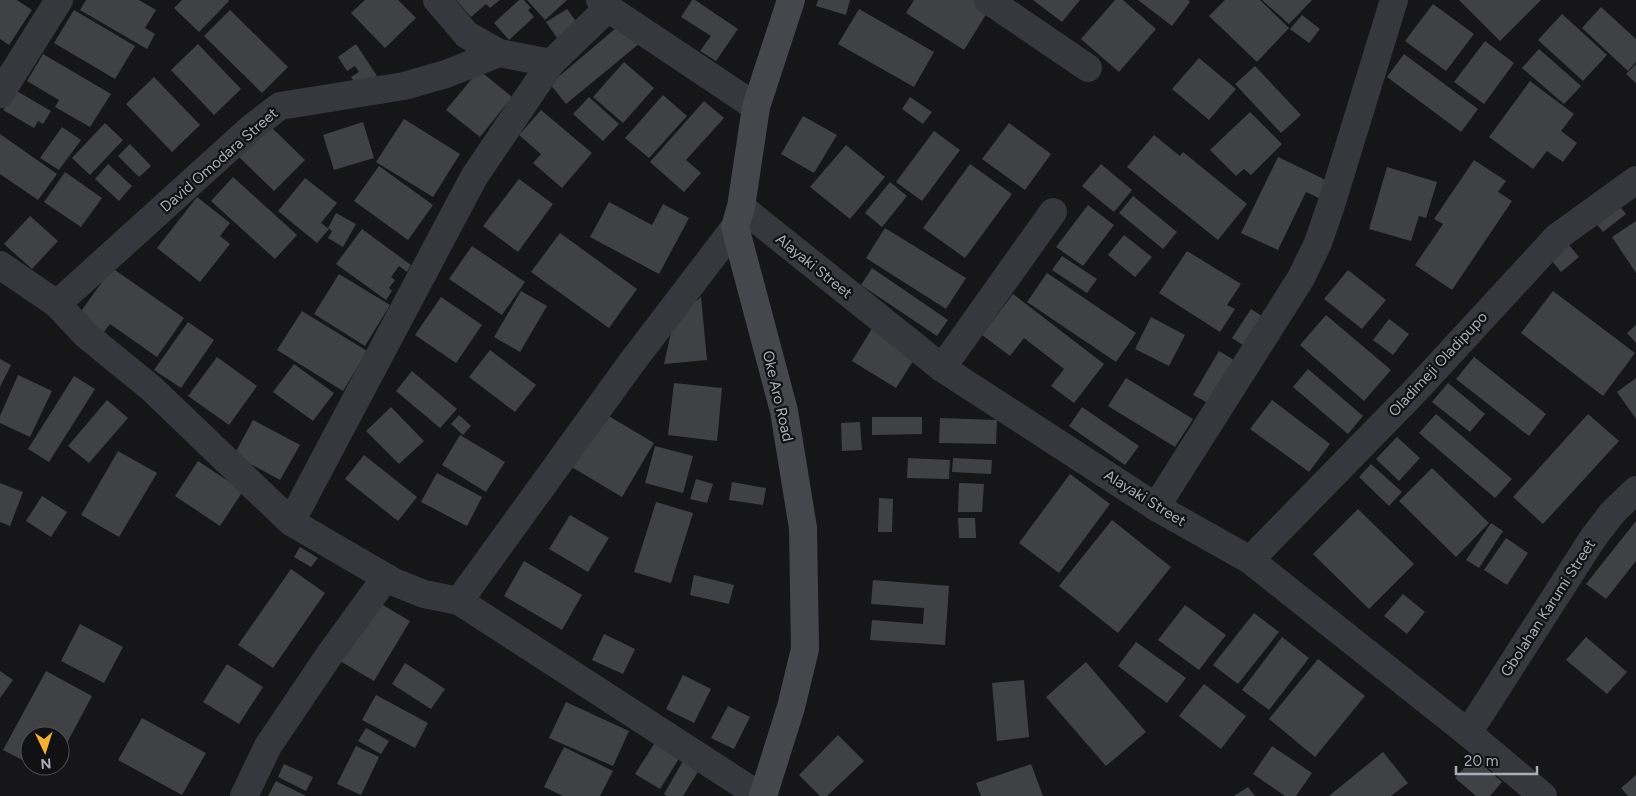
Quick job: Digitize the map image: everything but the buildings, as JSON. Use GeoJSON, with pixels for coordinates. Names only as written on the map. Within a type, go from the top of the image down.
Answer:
{"type":"FeatureCollection","features":[{"type":"Feature","properties":{"kind":"main road","name":"Oke Aro Road"},"geometry":{"type":"LineString","coordinates":[[761,796],[791,706],[805,649],[803,528],[784,411],[738,217],[756,108],[791,0]]}},
{"type":"Feature","properties":{"kind":"street"},"geometry":{"type":"LineString","coordinates":[[0,94],[60,0]]}},
{"type":"Feature","properties":{"kind":"street"},"geometry":{"type":"LineString","coordinates":[[437,0],[467,35],[499,54],[551,62]]}},
{"type":"Feature","properties":{"kind":"street"},"geometry":{"type":"LineString","coordinates":[[988,0],[1088,68]]}},
{"type":"Feature","properties":{"kind":"street"},"geometry":{"type":"LineString","coordinates":[[1156,507],[1301,278],[1318,243],[1394,0]]}},
{"type":"Feature","properties":{"kind":"street"},"geometry":{"type":"LineString","coordinates":[[291,522],[474,177],[551,62],[604,4],[756,108]]}},
{"type":"Feature","properties":{"kind":"street","name":"David Omodara Street"},"geometry":{"type":"LineString","coordinates":[[57,304],[250,129],[280,106],[404,86],[446,74],[499,54]]}},
{"type":"Feature","properties":{"kind":"street","name":"Oladimeji Oladipupo"},"geometry":{"type":"LineString","coordinates":[[1250,560],[1415,390],[1557,237],[1636,180]]}},
{"type":"Feature","properties":{"kind":"street"},"geometry":{"type":"LineString","coordinates":[[942,368],[1053,212]]}},
{"type":"Feature","properties":{"kind":"street"},"geometry":{"type":"LineString","coordinates":[[459,602],[738,217]]}},
{"type":"Feature","properties":{"kind":"street","name":"Alayaki Street"},"geometry":{"type":"LineString","coordinates":[[738,217],[942,368],[1156,507],[1250,560],[1468,733],[1543,796]]}},
{"type":"Feature","properties":{"kind":"street"},"geometry":{"type":"LineString","coordinates":[[0,265],[57,304],[86,335],[151,388],[291,522],[394,582],[424,594],[459,602],[761,796]]}},
{"type":"Feature","properties":{"kind":"street","name":"Gbolahan Karumi Street"},"geometry":{"type":"LineString","coordinates":[[1468,733],[1593,538],[1613,512],[1636,490]]}},
{"type":"Feature","properties":{"kind":"street"},"geometry":{"type":"LineString","coordinates":[[244,796],[268,746],[328,657],[386,577]]}}]}
